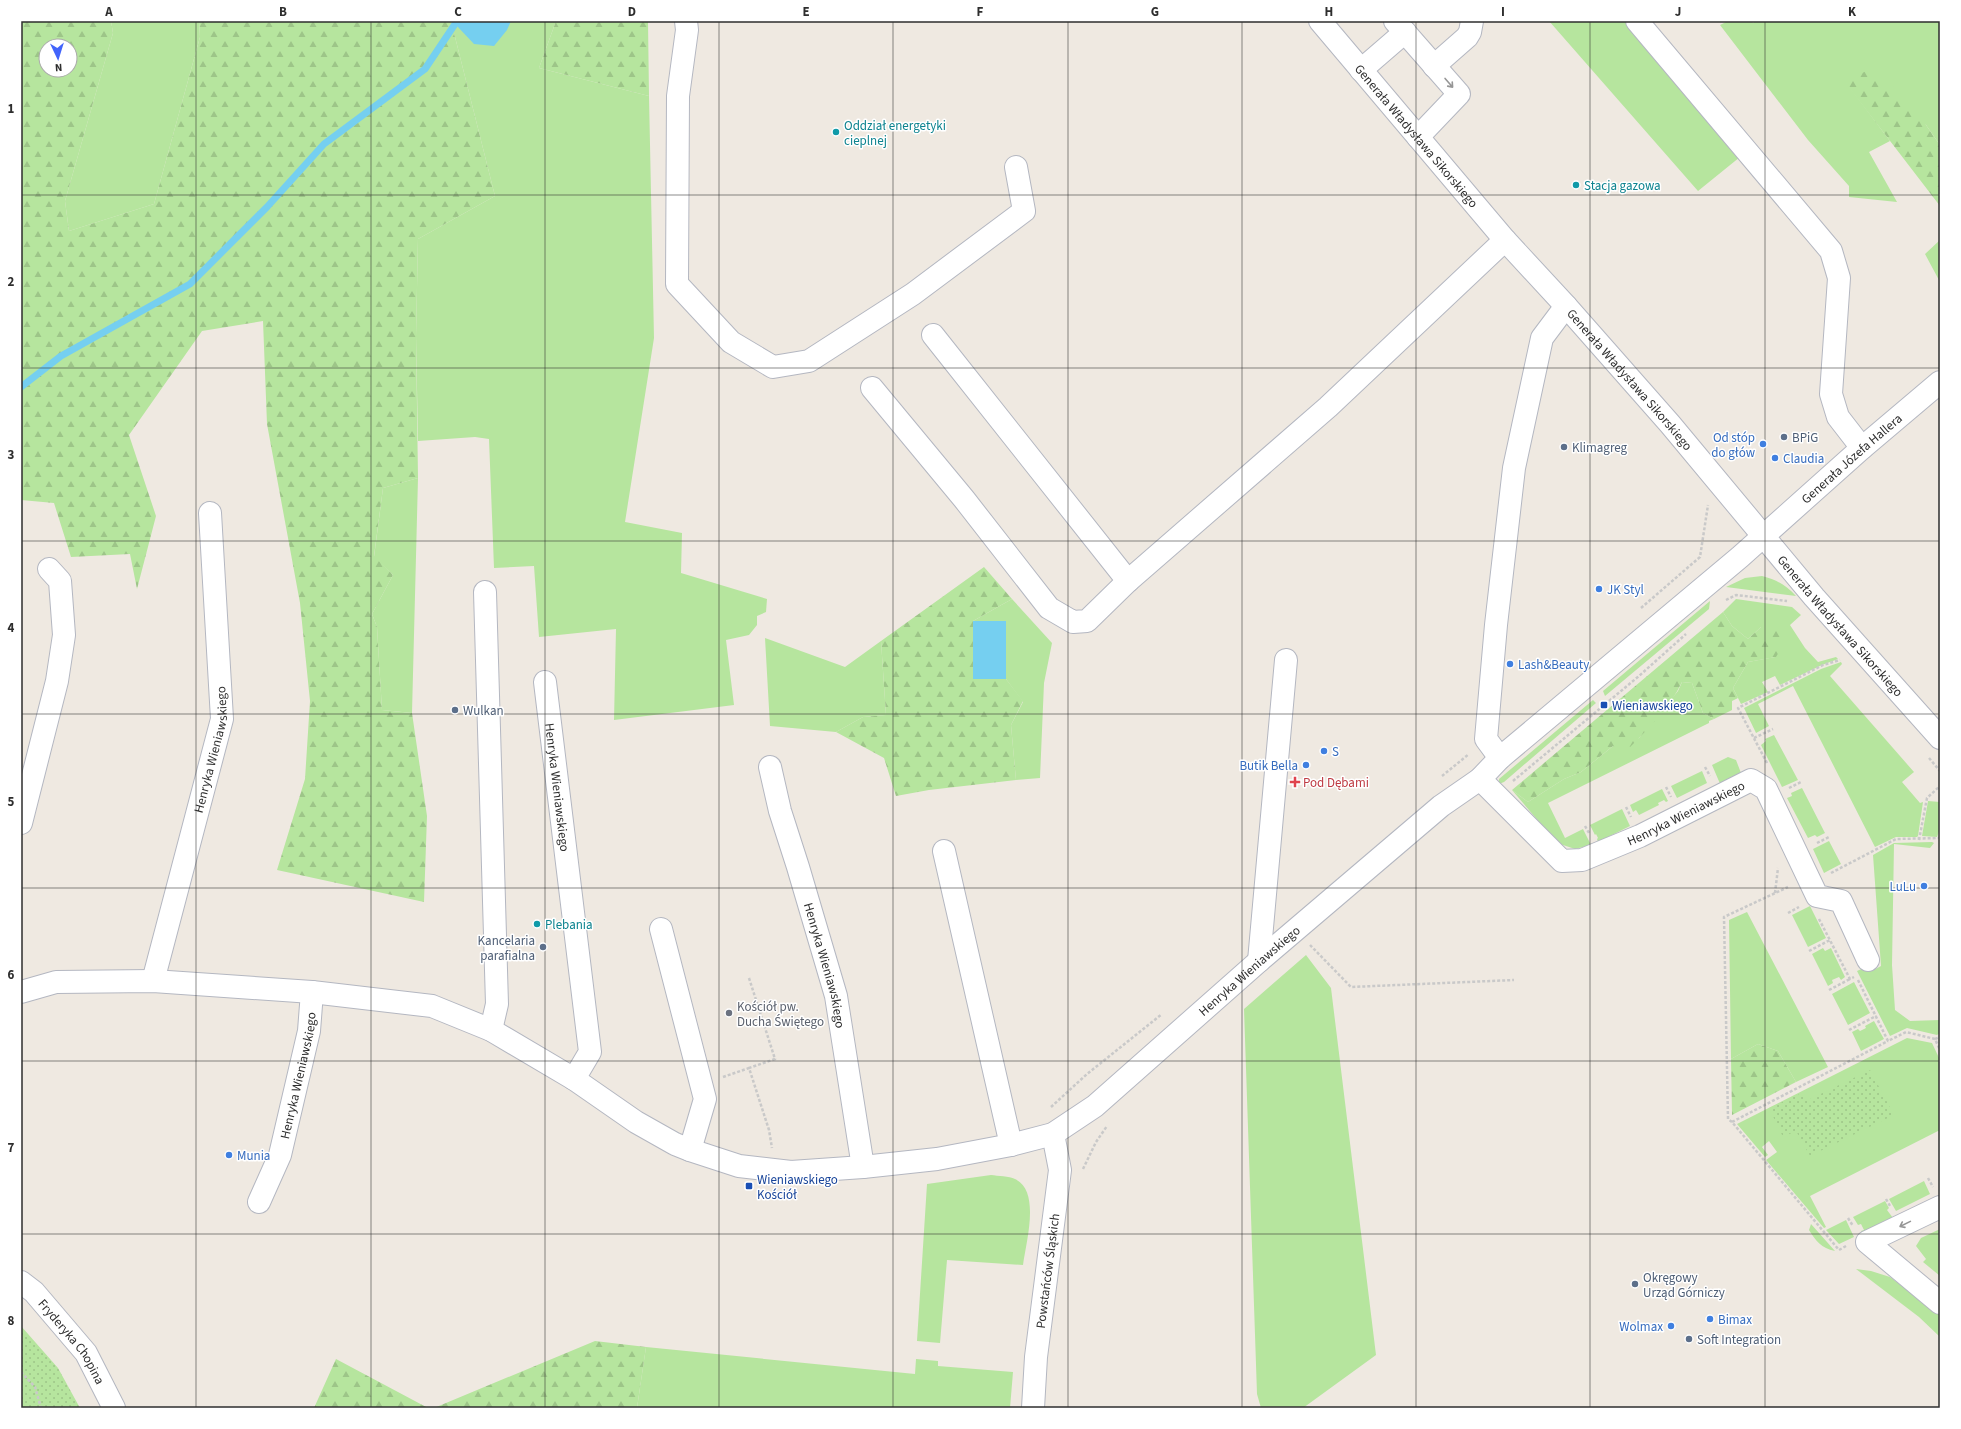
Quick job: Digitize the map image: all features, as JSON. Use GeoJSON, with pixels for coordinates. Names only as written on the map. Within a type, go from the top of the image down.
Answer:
{"type":"FeatureCollection","features":[{"type":"Feature","properties":{"kind":"street"},"geometry":{"type":"LineString","coordinates":[[686,21],[687,30],[678,96],[677,284],[731,342],[773,367],[809,361],[912,294],[1024,211],[1016,167]]}},
{"type":"Feature","properties":{"kind":"street","name":"Generała Władysława Sikorskiego"},"geometry":{"type":"LineString","coordinates":[[1320,21],[1505,240],[1566,306],[1670,424],[1814,597],[1940,738]]}},
{"type":"Feature","properties":{"kind":"street"},"geometry":{"type":"LineString","coordinates":[[1434,66],[1467,37],[1470,32],[1472,21]]}},
{"type":"Feature","properties":{"kind":"street"},"geometry":{"type":"LineString","coordinates":[[1637,21],[1831,251],[1839,278],[1831,394],[1838,417],[1862,448]]}},
{"type":"Feature","properties":{"kind":"street"},"geometry":{"type":"LineString","coordinates":[[1361,70],[1400,27],[1459,94],[1418,138]]}},
{"type":"Feature","properties":{"kind":"street"},"geometry":{"type":"LineString","coordinates":[[872,388],[964,498],[1049,608],[1073,622],[1087,621],[1128,582],[1328,407],[1505,240]]}},
{"type":"Feature","properties":{"kind":"street"},"geometry":{"type":"LineString","coordinates":[[1500,758],[1486,739],[1496,624],[1514,468],[1542,338],[1566,306]]}},
{"type":"Feature","properties":{"kind":"street"},"geometry":{"type":"LineString","coordinates":[[933,335],[1128,582]]}},
{"type":"Feature","properties":{"kind":"street","name":"Generała Józefa Hallera"},"geometry":{"type":"LineString","coordinates":[[1763,534],[1940,382]]}},
{"type":"Feature","properties":{"kind":"street","name":"Henryka Wieniawskiego"},"geometry":{"type":"LineString","coordinates":[[153,981],[222,719],[210,513]]}},
{"type":"Feature","properties":{"kind":"street","name":"Henryka Wieniawskiego"},"geometry":{"type":"LineString","coordinates":[[21,992],[56,982],[153,981],[312,992],[432,1006],[491,1030],[574,1079],[636,1122],[690,1150],[739,1166],[791,1172],[863,1167],[937,1159],[1011,1145],[1053,1134],[1095,1106],[1259,961],[1441,806],[1486,785],[1500,758],[1740,557],[1763,534]]}},
{"type":"Feature","properties":{"kind":"street"},"geometry":{"type":"LineString","coordinates":[[21,823],[57,681],[64,635],[60,581],[48,569]]}},
{"type":"Feature","properties":{"kind":"street"},"geometry":{"type":"LineString","coordinates":[[485,592],[497,1004],[491,1030]]}},
{"type":"Feature","properties":{"kind":"street"},"geometry":{"type":"LineString","coordinates":[[1259,961],[1286,660]]}},
{"type":"Feature","properties":{"kind":"street","name":"Henryka Wieniawskiego"},"geometry":{"type":"LineString","coordinates":[[545,682],[590,1052],[574,1079]]}},
{"type":"Feature","properties":{"kind":"street","name":"Henryka Wieniawskiego"},"geometry":{"type":"LineString","coordinates":[[770,767],[780,811],[836,996],[863,1167]]}},
{"type":"Feature","properties":{"kind":"street","name":"Henryka Wieniawskiego"},"geometry":{"type":"LineString","coordinates":[[1486,785],[1562,861],[1582,860],[1640,836],[1751,780],[1766,789],[1817,896],[1841,901],[1868,960]]}},
{"type":"Feature","properties":{"kind":"street"},"geometry":{"type":"LineString","coordinates":[[944,851],[1011,1145]]}},
{"type":"Feature","properties":{"kind":"street"},"geometry":{"type":"LineString","coordinates":[[661,929],[705,1099],[690,1150]]}},
{"type":"Feature","properties":{"kind":"street","name":"Henryka Wieniawskiego"},"geometry":{"type":"LineString","coordinates":[[259,1202],[280,1155],[308,1031],[312,992]]}},
{"type":"Feature","properties":{"kind":"street","name":"Powstańców Śląskich"},"geometry":{"type":"LineString","coordinates":[[1033,1408],[1036,1357],[1060,1170],[1053,1134]]}},
{"type":"Feature","properties":{"kind":"street"},"geometry":{"type":"LineString","coordinates":[[1940,1207],[1860,1242],[1940,1303]]}},
{"type":"Feature","properties":{"kind":"street","name":"Fryderyka Chopina"},"geometry":{"type":"LineString","coordinates":[[21,1282],[34,1292],[86,1353],[114,1408]]}},
{"type":"Feature","properties":{"kind":"path"},"geometry":{"type":"LineString","coordinates":[[1692,564],[1700,557],[1709,502]]}},
{"type":"Feature","properties":{"kind":"path"},"geometry":{"type":"LineString","coordinates":[[1723,601],[1736,595]]}},
{"type":"Feature","properties":{"kind":"path"},"geometry":{"type":"LineString","coordinates":[[1486,785],[1506,787],[1639,676],[1689,631]]}},
{"type":"Feature","properties":{"kind":"path"},"geometry":{"type":"LineString","coordinates":[[1770,770],[1738,708],[1823,665],[1844,658]]}},
{"type":"Feature","properties":{"kind":"path"},"geometry":{"type":"LineString","coordinates":[[1754,738],[1773,729]]}},
{"type":"Feature","properties":{"kind":"path"},"geometry":{"type":"LineString","coordinates":[[1920,840],[1927,798],[1940,786]]}},
{"type":"Feature","properties":{"kind":"path"},"geometry":{"type":"LineString","coordinates":[[1626,806],[1633,821]]}},
{"type":"Feature","properties":{"kind":"path"},"geometry":{"type":"LineString","coordinates":[[1816,844],[1829,837]]}},
{"type":"Feature","properties":{"kind":"path"},"geometry":{"type":"LineString","coordinates":[[1824,877],[1896,839],[1920,840],[1940,838]]}},
{"type":"Feature","properties":{"kind":"path"},"geometry":{"type":"LineString","coordinates":[[1793,884],[1724,917],[1728,1119],[1839,1250],[1860,1242]]}},
{"type":"Feature","properties":{"kind":"path"},"geometry":{"type":"LineString","coordinates":[[1817,914],[1850,979]]}},
{"type":"Feature","properties":{"kind":"path"},"geometry":{"type":"LineString","coordinates":[[1295,931],[1351,987],[1514,980]]}},
{"type":"Feature","properties":{"kind":"path"},"geometry":{"type":"LineString","coordinates":[[1809,951],[1830,940]]}},
{"type":"Feature","properties":{"kind":"path"},"geometry":{"type":"LineString","coordinates":[[1829,990],[1856,976],[1888,1041]]}},
{"type":"Feature","properties":{"kind":"path"},"geometry":{"type":"LineString","coordinates":[[719,1079],[775,1059],[749,978]]}},
{"type":"Feature","properties":{"kind":"path"},"geometry":{"type":"LineString","coordinates":[[1849,1030],[1876,1016]]}},
{"type":"Feature","properties":{"kind":"path"},"geometry":{"type":"LineString","coordinates":[[1732,1122],[1906,1032],[1935,1039],[1940,1037]]}},
{"type":"Feature","properties":{"kind":"path"},"geometry":{"type":"LineString","coordinates":[[1935,1039],[1940,1050]]}},
{"type":"Feature","properties":{"kind":"path"},"geometry":{"type":"LineString","coordinates":[[749,1068],[769,1130],[773,1153]]}},
{"type":"Feature","properties":{"kind":"path"},"geometry":{"type":"LineString","coordinates":[[1081,1174],[1096,1142],[1108,1124]]}},
{"type":"Feature","properties":{"kind":"path"},"geometry":{"type":"LineString","coordinates":[[21,1372],[35,1387],[41,1408]]}},
{"type":"Feature","properties":{"kind":"green space"},"geometry":{"type":"Polygon","coordinates":[[[21,21],[111,21],[113,33],[65,201],[69,231],[154,204],[200,37],[199,21],[451,21],[495,196],[418,239],[416,336],[418,478],[383,488],[374,556],[393,575],[372,614],[377,627],[382,710],[412,713],[427,816],[424,902],[277,870],[305,779],[310,701],[300,603],[267,424],[263,321],[202,331],[129,435],[156,516],[137,589],[130,554],[71,557],[54,503],[21,500],[21,21]]]}},
{"type":"Feature","properties":{"kind":"green space"},"geometry":{"type":"Polygon","coordinates":[[[111,21],[199,21],[200,37],[154,204],[69,231],[65,201],[113,33],[111,21]]]}},
{"type":"Feature","properties":{"kind":"green space"},"geometry":{"type":"Polygon","coordinates":[[[451,21],[556,21],[539,68],[649,96],[654,338],[625,522],[682,533],[681,573],[767,599],[766,612],[757,616],[757,625],[749,635],[726,640],[734,705],[614,720],[616,629],[539,637],[534,566],[494,568],[489,439],[475,437],[418,441],[416,336],[418,239],[495,196],[451,21]]]}},
{"type":"Feature","properties":{"kind":"green space"},"geometry":{"type":"Polygon","coordinates":[[[556,21],[648,21],[649,96],[539,68],[556,21]]]}},
{"type":"Feature","properties":{"kind":"green space"},"geometry":{"type":"Polygon","coordinates":[[[1549,21],[1630,21],[1740,157],[1698,191],[1549,21]]]}},
{"type":"Feature","properties":{"kind":"green space"},"geometry":{"type":"Polygon","coordinates":[[[1728,21],[1752,21],[1753,23],[1755,21],[1940,21],[1940,145],[1926,125],[1845,81],[1890,141],[1869,152],[1897,202],[1849,197],[1849,186],[1808,140],[1720,25],[1728,21]]]}},
{"type":"Feature","properties":{"kind":"green space"},"geometry":{"type":"Polygon","coordinates":[[[1871,69],[1896,89],[1926,125],[1940,145],[1940,206],[1844,81],[1871,69]]]}},
{"type":"Feature","properties":{"kind":"green space"},"geometry":{"type":"Polygon","coordinates":[[[1940,240],[1940,282],[1925,254],[1940,240]]]}},
{"type":"Feature","properties":{"kind":"green space"},"geometry":{"type":"Polygon","coordinates":[[[418,478],[412,713],[382,710],[377,627],[372,614],[393,575],[374,557],[383,488],[418,478]]]}},
{"type":"Feature","properties":{"kind":"green space"},"geometry":{"type":"Polygon","coordinates":[[[984,567],[1012,599],[973,621],[973,679],[1006,679],[1023,701],[1011,725],[1016,780],[929,790],[896,796],[884,758],[836,732],[863,717],[886,715],[881,641],[984,567]]]}},
{"type":"Feature","properties":{"kind":"green space"},"geometry":{"type":"Polygon","coordinates":[[[1762,576],[1781,583],[1796,596],[1726,587],[1745,578],[1762,576]]]}},
{"type":"Feature","properties":{"kind":"green space"},"geometry":{"type":"Polygon","coordinates":[[[1012,599],[1052,643],[1044,683],[1040,778],[1016,780],[1011,725],[1023,702],[1006,679],[1006,621],[973,621],[1012,599]]]}},
{"type":"Feature","properties":{"kind":"green space"},"geometry":{"type":"Polygon","coordinates":[[[1736,599],[1792,607],[1801,615],[1790,625],[1805,648],[1818,662],[1836,657],[1838,659],[1780,685],[1775,676],[1762,682],[1768,692],[1741,704],[1733,688],[1748,662],[1775,657],[1782,627],[1761,627],[1748,639],[1732,626],[1723,612],[1736,599]]]}},
{"type":"Feature","properties":{"kind":"green space"},"geometry":{"type":"Polygon","coordinates":[[[1710,601],[1709,609],[1605,696],[1603,691],[1710,601]]]}},
{"type":"Feature","properties":{"kind":"green space"},"geometry":{"type":"Polygon","coordinates":[[[1723,612],[1732,626],[1748,639],[1761,627],[1782,627],[1786,640],[1776,657],[1748,662],[1733,688],[1738,698],[1732,701],[1732,710],[1714,719],[1703,713],[1692,683],[1682,682],[1665,710],[1627,750],[1613,746],[1581,772],[1564,779],[1528,802],[1512,790],[1723,612]]]}},
{"type":"Feature","properties":{"kind":"green space"},"geometry":{"type":"Polygon","coordinates":[[[765,638],[845,667],[881,641],[886,715],[863,717],[836,732],[770,726],[765,638]]]}},
{"type":"Feature","properties":{"kind":"green space"},"geometry":{"type":"Polygon","coordinates":[[[1841,662],[1842,664],[1830,676],[1914,772],[1902,782],[1920,803],[1923,802],[1917,837],[1896,837],[1875,847],[1793,686],[1758,704],[1769,726],[1756,733],[1744,708],[1821,669],[1841,662]]]}},
{"type":"Feature","properties":{"kind":"green space"},"geometry":{"type":"Polygon","coordinates":[[[1682,682],[1692,683],[1703,713],[1714,719],[1709,721],[1709,723],[1548,803],[1565,838],[1583,829],[1591,845],[1575,849],[1557,843],[1512,790],[1528,802],[1564,779],[1581,772],[1613,746],[1639,738],[1678,691],[1682,682]]]}},
{"type":"Feature","properties":{"kind":"green space"},"geometry":{"type":"Polygon","coordinates":[[[1593,700],[1596,703],[1504,782],[1499,784],[1499,779],[1593,700]]]}},
{"type":"Feature","properties":{"kind":"green space"},"geometry":{"type":"Polygon","coordinates":[[[1774,735],[1798,780],[1782,787],[1761,745],[1766,741],[1765,739],[1774,735]]]}},
{"type":"Feature","properties":{"kind":"green space"},"geometry":{"type":"Polygon","coordinates":[[[1728,757],[1736,760],[1741,773],[1721,786],[1712,765],[1728,757]]]}},
{"type":"Feature","properties":{"kind":"green space"},"geometry":{"type":"Polygon","coordinates":[[[1702,771],[1707,783],[1677,798],[1671,786],[1702,771]]]}},
{"type":"Feature","properties":{"kind":"green space"},"geometry":{"type":"Polygon","coordinates":[[[1802,788],[1825,833],[1817,837],[1815,835],[1808,838],[1787,798],[1792,796],[1791,793],[1802,788]]]}},
{"type":"Feature","properties":{"kind":"green space"},"geometry":{"type":"Polygon","coordinates":[[[1662,789],[1668,801],[1666,802],[1664,800],[1658,803],[1659,805],[1639,815],[1636,810],[1633,812],[1630,805],[1662,789]]]}},
{"type":"Feature","properties":{"kind":"green space"},"geometry":{"type":"Polygon","coordinates":[[[1928,801],[1940,802],[1940,829],[1937,837],[1922,836],[1928,801]]]}},
{"type":"Feature","properties":{"kind":"green space"},"geometry":{"type":"Polygon","coordinates":[[[1622,809],[1630,826],[1598,842],[1598,838],[1590,825],[1622,809]]]}},
{"type":"Feature","properties":{"kind":"green space"},"geometry":{"type":"Polygon","coordinates":[[[1829,841],[1841,864],[1824,873],[1813,849],[1829,841]]]}},
{"type":"Feature","properties":{"kind":"green space"},"geometry":{"type":"Polygon","coordinates":[[[1894,843],[1934,843],[1930,848],[1894,844],[1892,965],[1895,1010],[1910,1021],[1940,1020],[1940,1033],[1937,1035],[1907,1028],[1890,1036],[1857,971],[1870,965],[1872,971],[1881,966],[1873,855],[1894,843]]]}},
{"type":"Feature","properties":{"kind":"green space"},"geometry":{"type":"Polygon","coordinates":[[[1810,906],[1826,938],[1808,947],[1792,915],[1810,906]]]}},
{"type":"Feature","properties":{"kind":"green space"},"geometry":{"type":"Polygon","coordinates":[[[1747,912],[1828,1067],[1796,1082],[1778,1051],[1758,1044],[1731,1059],[1729,920],[1747,912]]]}},
{"type":"Feature","properties":{"kind":"green space"},"geometry":{"type":"Polygon","coordinates":[[[1823,948],[1825,951],[1831,948],[1845,977],[1841,980],[1839,977],[1832,980],[1833,983],[1828,986],[1812,954],[1823,948]]]}},
{"type":"Feature","properties":{"kind":"green space"},"geometry":{"type":"Polygon","coordinates":[[[1306,955],[1331,988],[1376,1355],[1303,1408],[1261,1408],[1257,1394],[1244,1009],[1306,955]]]}},
{"type":"Feature","properties":{"kind":"green space"},"geometry":{"type":"Polygon","coordinates":[[[1854,982],[1870,1013],[1848,1025],[1832,994],[1854,982]]]}},
{"type":"Feature","properties":{"kind":"green space"},"geometry":{"type":"Polygon","coordinates":[[[1874,1021],[1884,1039],[1861,1051],[1852,1032],[1858,1029],[1860,1031],[1866,1028],[1865,1026],[1874,1021]]]}},
{"type":"Feature","properties":{"kind":"green space"},"geometry":{"type":"Polygon","coordinates":[[[1907,1038],[1932,1043],[1940,1060],[1940,1130],[1810,1196],[1826,1227],[1824,1228],[1766,1160],[1777,1152],[1769,1141],[1762,1147],[1768,1155],[1765,1157],[1737,1124],[1907,1038]]]}},
{"type":"Feature","properties":{"kind":"green space"},"geometry":{"type":"Polygon","coordinates":[[[1758,1044],[1778,1051],[1796,1082],[1732,1115],[1731,1059],[1758,1044]]]}},
{"type":"Feature","properties":{"kind":"green space"},"geometry":{"type":"Polygon","coordinates":[[[1870,1070],[1894,1115],[1810,1156],[1796,1131],[1783,1137],[1769,1108],[1802,1093],[1806,1101],[1870,1070]]]}},
{"type":"Feature","properties":{"kind":"green space"},"geometry":{"type":"Polygon","coordinates":[[[991,1175],[1015,1179],[1023,1185],[1028,1194],[1030,1218],[1023,1265],[947,1260],[940,1343],[917,1341],[927,1184],[991,1175]]]}},
{"type":"Feature","properties":{"kind":"green space"},"geometry":{"type":"Polygon","coordinates":[[[1924,1181],[1930,1194],[1896,1211],[1889,1199],[1924,1181]]]}},
{"type":"Feature","properties":{"kind":"green space"},"geometry":{"type":"Polygon","coordinates":[[[1885,1201],[1889,1208],[1887,1210],[1893,1218],[1862,1233],[1861,1231],[1864,1230],[1861,1224],[1858,1225],[1853,1217],[1885,1201]]]}},
{"type":"Feature","properties":{"kind":"green space"},"geometry":{"type":"Polygon","coordinates":[[[1846,1220],[1854,1237],[1839,1244],[1826,1230],[1846,1220]]]}},
{"type":"Feature","properties":{"kind":"green space"},"geometry":{"type":"Polygon","coordinates":[[[1811,1224],[1835,1251],[1822,1246],[1817,1241],[1809,1230],[1811,1224]]]}},
{"type":"Feature","properties":{"kind":"green space"},"geometry":{"type":"Polygon","coordinates":[[[1940,1229],[1940,1276],[1923,1262],[1926,1259],[1916,1246],[1921,1238],[1940,1229]]]}},
{"type":"Feature","properties":{"kind":"green space"},"geometry":{"type":"Polygon","coordinates":[[[1856,1269],[1871,1271],[1890,1277],[1940,1315],[1940,1337],[1919,1317],[1856,1269]]]}},
{"type":"Feature","properties":{"kind":"green space"},"geometry":{"type":"Polygon","coordinates":[[[21,1326],[58,1368],[80,1408],[21,1408],[21,1326]]]}},
{"type":"Feature","properties":{"kind":"green space"},"geometry":{"type":"Polygon","coordinates":[[[595,1341],[646,1347],[637,1408],[434,1408],[595,1341]]]}},
{"type":"Feature","properties":{"kind":"green space"},"geometry":{"type":"Polygon","coordinates":[[[646,1347],[915,1374],[916,1359],[938,1361],[938,1366],[1013,1372],[1010,1408],[637,1408],[646,1347]]]}},
{"type":"Feature","properties":{"kind":"green space"},"geometry":{"type":"Polygon","coordinates":[[[336,1359],[428,1408],[314,1408],[336,1359]]]}},
{"type":"Feature","properties":{"kind":"water"},"geometry":{"type":"Polygon","coordinates":[[[459,21],[511,21],[507,30],[494,46],[474,44],[457,26],[459,21]]]}},
{"type":"Feature","properties":{"kind":"water"},"geometry":{"type":"Polygon","coordinates":[[[973,621],[1006,621],[1006,679],[973,679],[973,621]]]}},
{"type":"Feature","properties":{"kind":"waterway"},"geometry":{"type":"LineString","coordinates":[[21,387],[61,356],[190,284],[267,207],[324,144],[425,69],[457,21]]}},
{"type":"Feature","properties":{"kind":"place","name":"Oddział energetyki cieplnej"},"geometry":{"type":"Point","coordinates":[836,132]}},
{"type":"Feature","properties":{"kind":"place","name":"Stacja gazowa"},"geometry":{"type":"Point","coordinates":[1576,185]}},
{"type":"Feature","properties":{"kind":"place","name":"BPiG"},"geometry":{"type":"Point","coordinates":[1784,437]}},
{"type":"Feature","properties":{"kind":"place","name":"Od stóp do głów"},"geometry":{"type":"Point","coordinates":[1763,444]}},
{"type":"Feature","properties":{"kind":"place","name":"Klimagreg"},"geometry":{"type":"Point","coordinates":[1564,447]}},
{"type":"Feature","properties":{"kind":"place","name":"Claudia"},"geometry":{"type":"Point","coordinates":[1775,458]}},
{"type":"Feature","properties":{"kind":"place","name":"JK Styl"},"geometry":{"type":"Point","coordinates":[1599,589]}},
{"type":"Feature","properties":{"kind":"place","name":"Lash&Beauty"},"geometry":{"type":"Point","coordinates":[1510,664]}},
{"type":"Feature","properties":{"kind":"place","name":"Wieniawskiego"},"geometry":{"type":"Point","coordinates":[1604,705]}},
{"type":"Feature","properties":{"kind":"place","name":"Wulkan"},"geometry":{"type":"Point","coordinates":[455,710]}},
{"type":"Feature","properties":{"kind":"place","name":"S"},"geometry":{"type":"Point","coordinates":[1324,751]}},
{"type":"Feature","properties":{"kind":"place","name":"Butik Bella"},"geometry":{"type":"Point","coordinates":[1306,765]}},
{"type":"Feature","properties":{"kind":"place","name":"Pod Dębami"},"geometry":{"type":"Point","coordinates":[1295,782]}},
{"type":"Feature","properties":{"kind":"place","name":"LuLu"},"geometry":{"type":"Point","coordinates":[1924,886]}},
{"type":"Feature","properties":{"kind":"place","name":"Plebania"},"geometry":{"type":"Point","coordinates":[537,924]}},
{"type":"Feature","properties":{"kind":"place","name":"Kancelaria parafialna"},"geometry":{"type":"Point","coordinates":[543,947]}},
{"type":"Feature","properties":{"kind":"place","name":"Kościół pw. Ducha Świętego"},"geometry":{"type":"Point","coordinates":[729,1013]}},
{"type":"Feature","properties":{"kind":"place","name":"Munia"},"geometry":{"type":"Point","coordinates":[229,1155]}},
{"type":"Feature","properties":{"kind":"place","name":"Wieniawskiego Kościół"},"geometry":{"type":"Point","coordinates":[749,1186]}},
{"type":"Feature","properties":{"kind":"place","name":"Okręgowy Urząd Górniczy"},"geometry":{"type":"Point","coordinates":[1635,1284]}},
{"type":"Feature","properties":{"kind":"place","name":"Bimax"},"geometry":{"type":"Point","coordinates":[1710,1319]}},
{"type":"Feature","properties":{"kind":"place","name":"Wolmax"},"geometry":{"type":"Point","coordinates":[1671,1326]}},
{"type":"Feature","properties":{"kind":"place","name":"Soft Integration"},"geometry":{"type":"Point","coordinates":[1689,1339]}}]}
